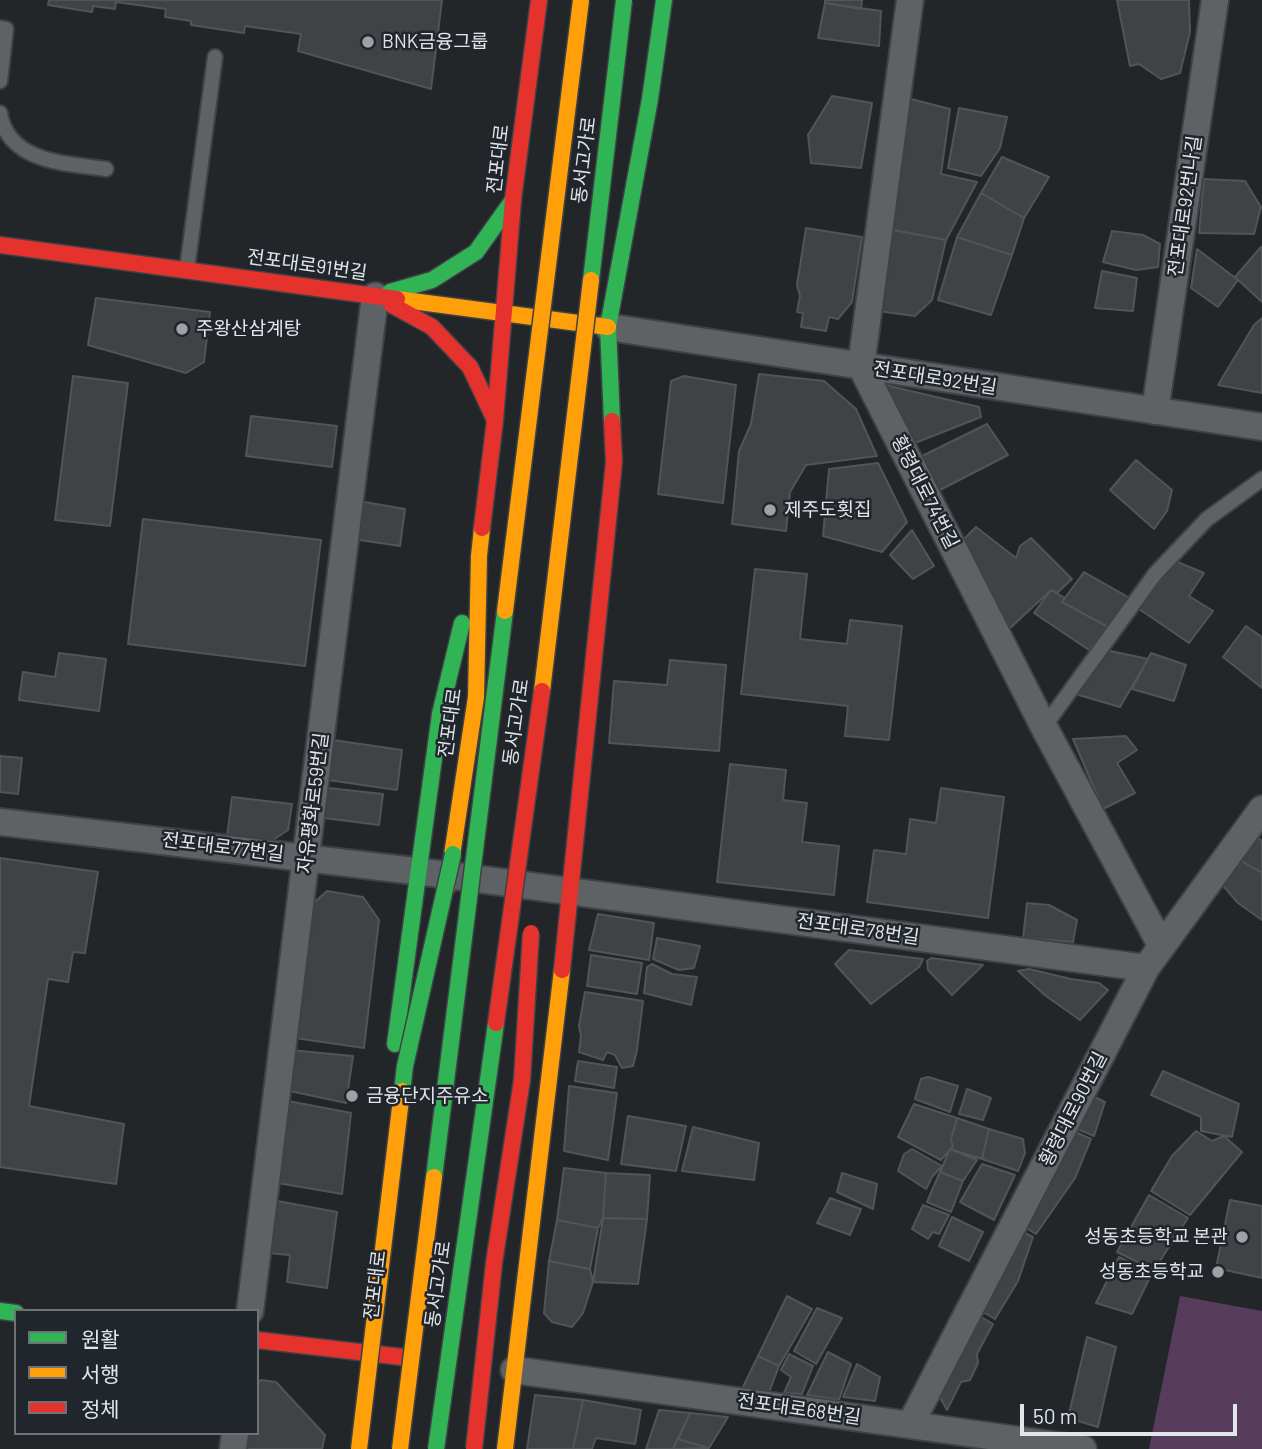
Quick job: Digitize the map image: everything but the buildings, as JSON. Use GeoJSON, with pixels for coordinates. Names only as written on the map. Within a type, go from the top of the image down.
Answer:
{"type":"FeatureCollection","features":[{"type":"Feature","properties":{"kind":"main road","name":"전포대로"},"geometry":{"type":"LineString","coordinates":[[427,1039],[448,875],[476,697],[479,556],[495,420],[513,201],[539,0]]}},
{"type":"Feature","properties":{"kind":"main road","name":"동서고가로"},"geometry":{"type":"LineString","coordinates":[[400,1449],[581,0]]}},
{"type":"Feature","properties":{"kind":"main road","name":"동서고가로"},"geometry":{"type":"LineString","coordinates":[[436,1449],[547,656],[624,0]]}},
{"type":"Feature","properties":{"kind":"main road"},"geometry":{"type":"LineString","coordinates":[[596,409],[608,327],[650,99],[664,0]]}},
{"type":"Feature","properties":{"kind":"main road"},"geometry":{"type":"LineString","coordinates":[[532,55],[564,117],[618,124],[650,99]]}},
{"type":"Feature","properties":{"kind":"main road"},"geometry":{"type":"LineString","coordinates":[[375,296],[432,280],[477,252],[513,201]]}},
{"type":"Feature","properties":{"kind":"main road","name":"전포대로91번길"},"geometry":{"type":"LineString","coordinates":[[0,245],[608,327]]}},
{"type":"Feature","properties":{"kind":"main road"},"geometry":{"type":"LineString","coordinates":[[375,296],[432,327],[442,337],[470,367],[495,420]]}},
{"type":"Feature","properties":{"kind":"main road"},"geometry":{"type":"LineString","coordinates":[[505,1449],[571,891],[614,462],[608,327]]}},
{"type":"Feature","properties":{"kind":"main road"},"geometry":{"type":"LineString","coordinates":[[452,1449],[532,888],[576,545]]}},
{"type":"Feature","properties":{"kind":"main road"},"geometry":{"type":"LineString","coordinates":[[343,1449],[417,871],[440,714],[479,556]]}},
{"type":"Feature","properties":{"kind":"main road"},"geometry":{"type":"LineString","coordinates":[[359,1449],[405,1066],[499,647]]}},
{"type":"Feature","properties":{"kind":"main road"},"geometry":{"type":"LineString","coordinates":[[474,1449],[494,1263],[522,1080],[547,656]]}},
{"type":"Feature","properties":{"kind":"main road"},"geometry":{"type":"LineString","coordinates":[[259,1339],[514,1370]]}},
{"type":"Feature","properties":{"kind":"street"},"geometry":{"type":"LineString","coordinates":[[860,366],[910,0]]}},
{"type":"Feature","properties":{"kind":"street","name":"전포대로92번나길"},"geometry":{"type":"LineString","coordinates":[[1155,411],[1215,0]]}},
{"type":"Feature","properties":{"kind":"street","name":"자유평화로59번길"},"geometry":{"type":"LineString","coordinates":[[250,1309],[375,296]]}},
{"type":"Feature","properties":{"kind":"street","name":"전포대로92번길"},"geometry":{"type":"LineString","coordinates":[[608,327],[1262,427]]}},
{"type":"Feature","properties":{"kind":"street","name":"황령대로74번길"},"geometry":{"type":"LineString","coordinates":[[860,366],[1044,727],[1161,945]]}},
{"type":"Feature","properties":{"kind":"street","name":"황령대로90번길"},"geometry":{"type":"LineString","coordinates":[[910,1424],[1146,968],[1262,809]]}},
{"type":"Feature","properties":{"kind":"street","name":"전포대로77번길"},"geometry":{"type":"LineString","coordinates":[[0,822],[571,891]]}},
{"type":"Feature","properties":{"kind":"street","name":"전포대로78번길"},"geometry":{"type":"LineString","coordinates":[[571,891],[1146,968]]}},
{"type":"Feature","properties":{"kind":"street","name":"전포대로68번길"},"geometry":{"type":"LineString","coordinates":[[514,1370],[1083,1449]]}},
{"type":"Feature","properties":{"kind":"lane"},"geometry":{"type":"LineString","coordinates":[[0,28],[6,29],[0,81]]}},
{"type":"Feature","properties":{"kind":"lane"},"geometry":{"type":"LineString","coordinates":[[187,270],[215,57]]}},
{"type":"Feature","properties":{"kind":"lane"},"geometry":{"type":"LineString","coordinates":[[0,113],[1,122],[16,146],[44,160],[106,169]]}},
{"type":"Feature","properties":{"kind":"lane"},"geometry":{"type":"LineString","coordinates":[[1044,727],[1155,574],[1207,519],[1262,479]]}},
{"type":"Feature","properties":{"kind":"shaded area"},"geometry":{"type":"Polygon","coordinates":[[[1180,1296],[1262,1311],[1262,1449],[1149,1449],[1180,1296]]]}},
{"type":"Feature","properties":{"kind":"traffic: fast"},"geometry":{"type":"LineString","coordinates":[[591,280],[624,0]]}},
{"type":"Feature","properties":{"kind":"traffic: fast"},"geometry":{"type":"LineString","coordinates":[[612,421],[608,327],[650,99],[664,0]]}},
{"type":"Feature","properties":{"kind":"traffic: fast"},"geometry":{"type":"LineString","coordinates":[[390,292],[432,280],[476,252],[513,200]]}},
{"type":"Feature","properties":{"kind":"traffic: fast"},"geometry":{"type":"LineString","coordinates":[[434,1177],[505,611]]}},
{"type":"Feature","properties":{"kind":"traffic: fast"},"geometry":{"type":"LineString","coordinates":[[395,1044],[440,714],[462,623]]}},
{"type":"Feature","properties":{"kind":"traffic: fast"},"geometry":{"type":"LineString","coordinates":[[402,1091],[405,1066],[453,854]]}},
{"type":"Feature","properties":{"kind":"traffic: fast"},"geometry":{"type":"LineString","coordinates":[[436,1449],[496,1023]]}},
{"type":"Feature","properties":{"kind":"traffic: fast"},"geometry":{"type":"LineString","coordinates":[[0,1311],[14,1313]]}},
{"type":"Feature","properties":{"kind":"traffic: slow"},"geometry":{"type":"LineString","coordinates":[[505,611],[581,0]]}},
{"type":"Feature","properties":{"kind":"traffic: slow"},"geometry":{"type":"LineString","coordinates":[[542,691],[591,280]]}},
{"type":"Feature","properties":{"kind":"traffic: slow"},"geometry":{"type":"LineString","coordinates":[[397,299],[608,327]]}},
{"type":"Feature","properties":{"kind":"traffic: slow"},"geometry":{"type":"LineString","coordinates":[[447,888],[476,697],[482,528]]}},
{"type":"Feature","properties":{"kind":"traffic: slow"},"geometry":{"type":"LineString","coordinates":[[505,1449],[562,970]]}},
{"type":"Feature","properties":{"kind":"traffic: slow"},"geometry":{"type":"LineString","coordinates":[[359,1449],[402,1091]]}},
{"type":"Feature","properties":{"kind":"traffic: slow"},"geometry":{"type":"LineString","coordinates":[[400,1449],[434,1177]]}},
{"type":"Feature","properties":{"kind":"traffic: jam"},"geometry":{"type":"LineString","coordinates":[[482,528],[495,420],[513,200],[539,0]]}},
{"type":"Feature","properties":{"kind":"traffic: jam"},"geometry":{"type":"LineString","coordinates":[[0,245],[397,299]]}},
{"type":"Feature","properties":{"kind":"traffic: jam"},"geometry":{"type":"LineString","coordinates":[[392,305],[432,327],[470,367],[495,420]]}},
{"type":"Feature","properties":{"kind":"traffic: jam"},"geometry":{"type":"LineString","coordinates":[[562,970],[614,462],[612,421]]}},
{"type":"Feature","properties":{"kind":"traffic: jam"},"geometry":{"type":"LineString","coordinates":[[496,1023],[542,691]]}},
{"type":"Feature","properties":{"kind":"traffic: jam"},"geometry":{"type":"LineString","coordinates":[[474,1449],[494,1263],[522,1080],[531,933]]}},
{"type":"Feature","properties":{"kind":"traffic: jam"},"geometry":{"type":"LineString","coordinates":[[259,1340],[402,1357]]}},
{"type":"Feature","properties":{"kind":"place","name":"BNK금융그룹"},"geometry":{"type":"Point","coordinates":[368,42]}},
{"type":"Feature","properties":{"kind":"place","name":"주왕산삼계탕"},"geometry":{"type":"Point","coordinates":[182,329]}},
{"type":"Feature","properties":{"kind":"place","name":"제주도횟집"},"geometry":{"type":"Point","coordinates":[770,510]}},
{"type":"Feature","properties":{"kind":"place","name":"금융단지주유소"},"geometry":{"type":"Point","coordinates":[352,1096]}},
{"type":"Feature","properties":{"kind":"place","name":"성동초등학교 본관"},"geometry":{"type":"Point","coordinates":[1242,1237]}},
{"type":"Feature","properties":{"kind":"place","name":"성동초등학교"},"geometry":{"type":"Point","coordinates":[1218,1272]}}]}
